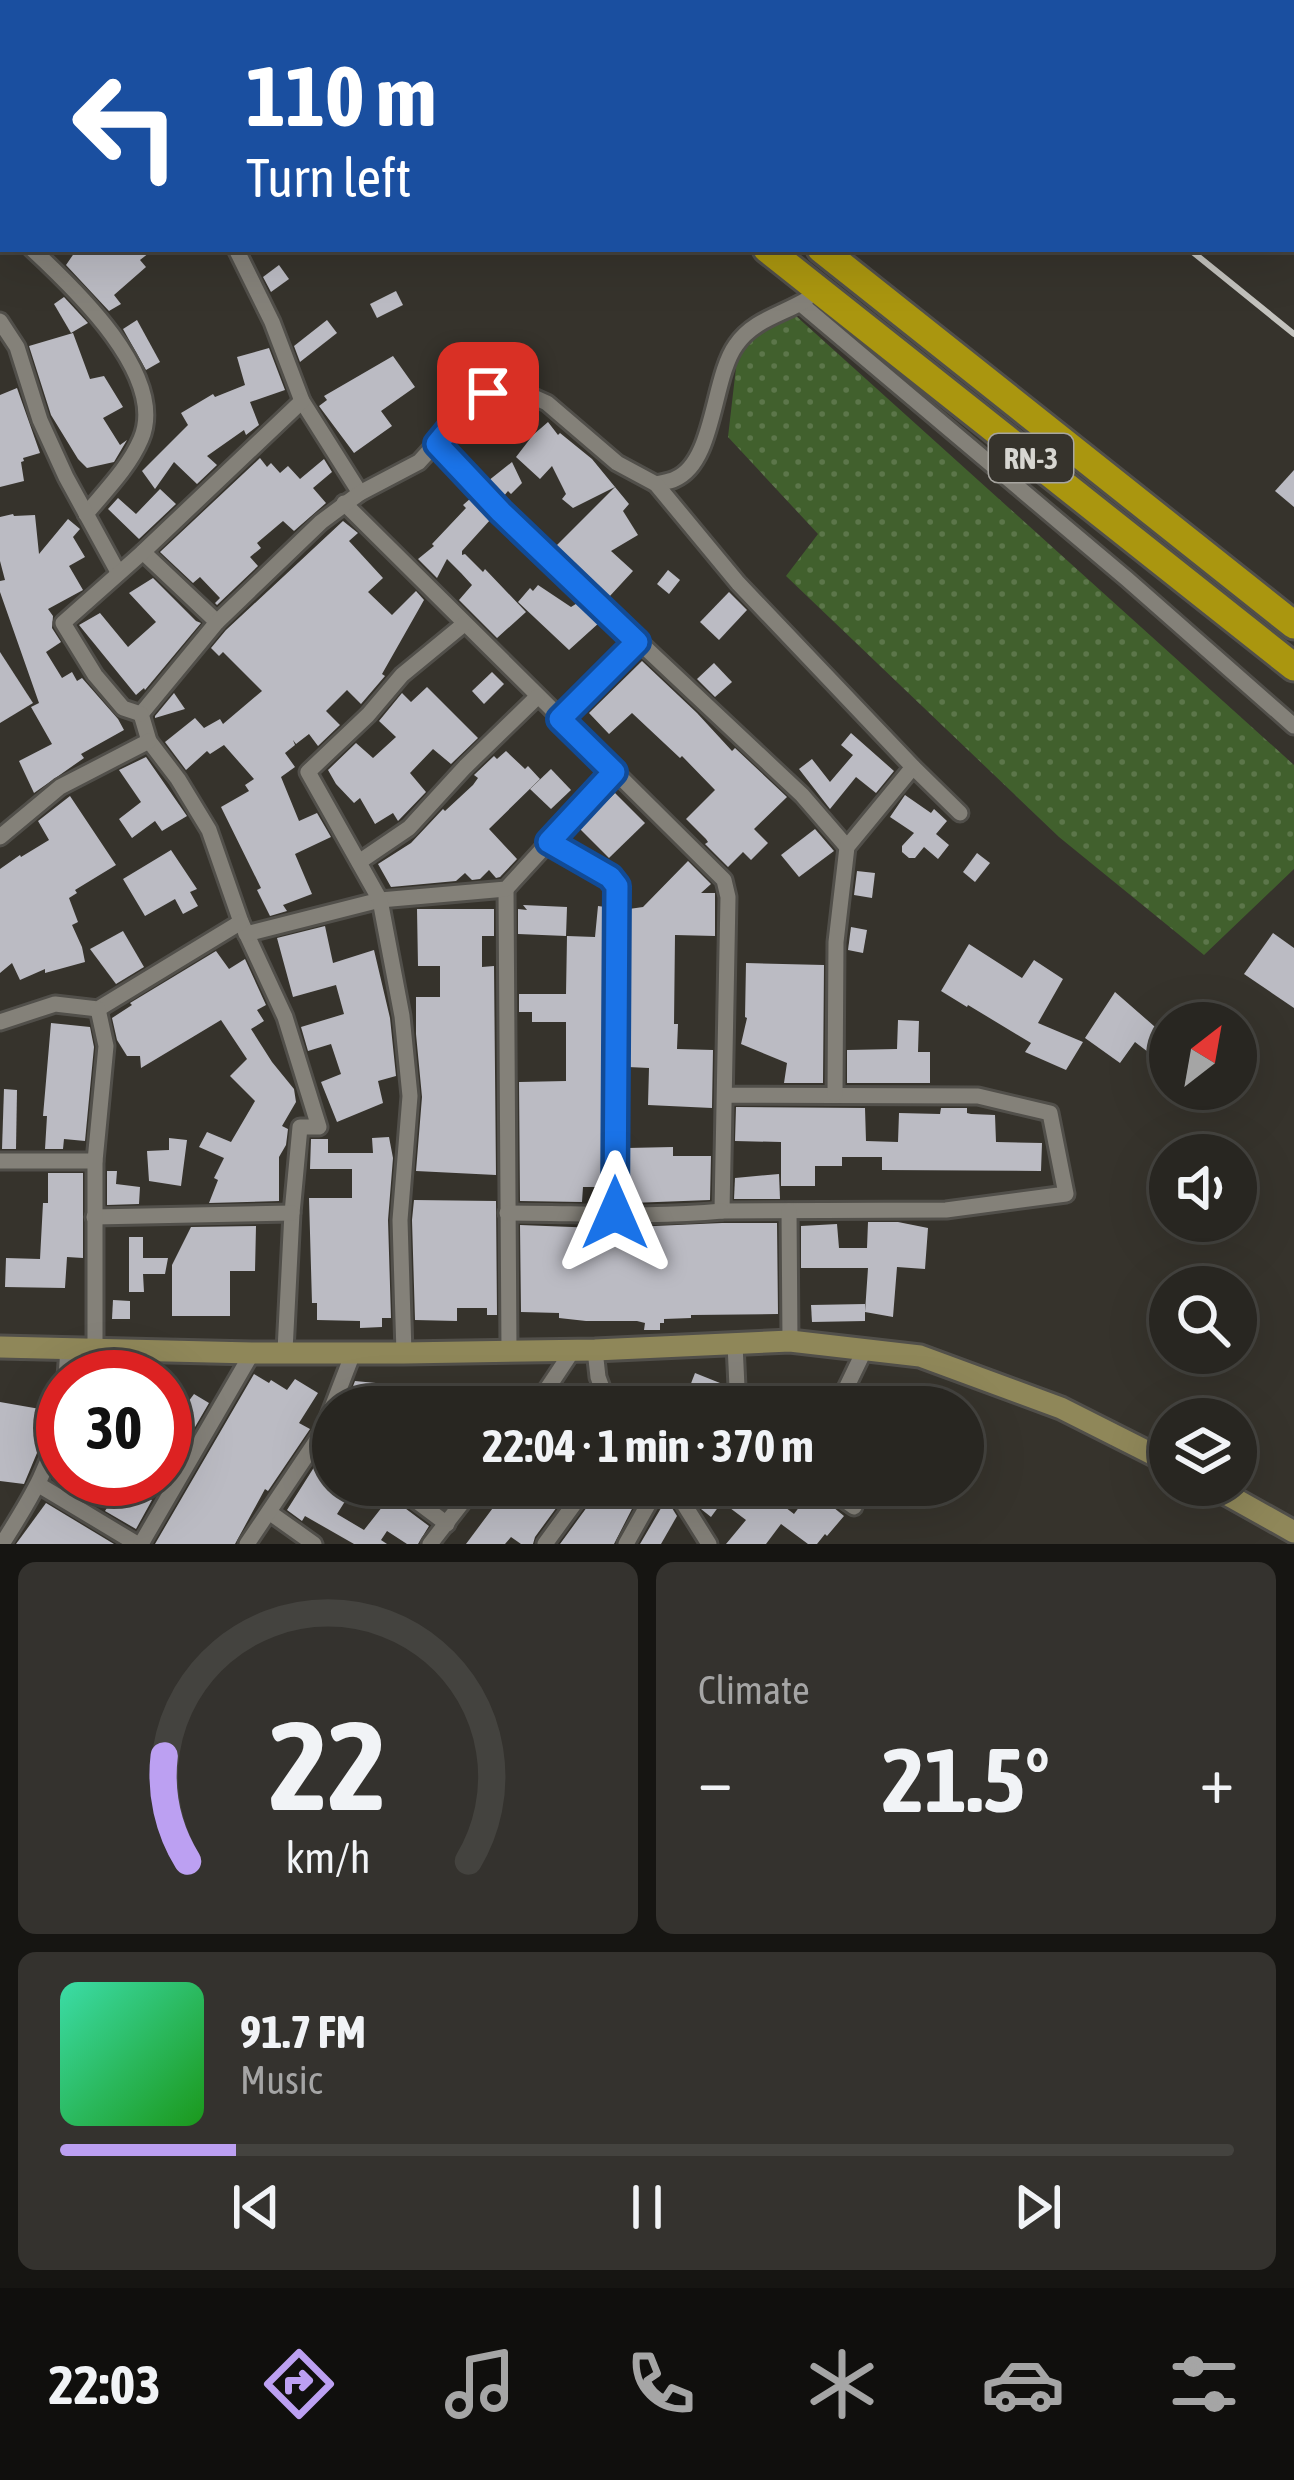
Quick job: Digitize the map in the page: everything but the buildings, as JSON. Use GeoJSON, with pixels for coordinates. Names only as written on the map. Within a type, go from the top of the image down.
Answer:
{"type":"FeatureCollection","features":[{"type":"Feature","properties":{"kind":"highway","name":"RN-3"},"geometry":{"type":"LineString","coordinates":[[770,252],[810,297],[910,363],[1294,667]]}},
{"type":"Feature","properties":{"kind":"highway","name":"RN-3"},"geometry":{"type":"LineString","coordinates":[[825,252],[1294,625]]}},
{"type":"Feature","properties":{"kind":"highway"},"geometry":{"type":"LineString","coordinates":[[910,363],[932,338]]}},
{"type":"Feature","properties":{"kind":"street"},"geometry":{"type":"LineString","coordinates":[[35,252],[83,296],[130,360],[148,408],[143,436],[128,463],[86,514]]}},
{"type":"Feature","properties":{"kind":"street"},"geometry":{"type":"LineString","coordinates":[[237,252],[272,322],[302,400],[360,493]]}},
{"type":"Feature","properties":{"kind":"street"},"geometry":{"type":"LineString","coordinates":[[656,484],[679,478],[693,463],[713,417],[721,374],[736,344],[760,321],[810,297],[1294,726]]}},
{"type":"Feature","properties":{"kind":"street"},"geometry":{"type":"LineString","coordinates":[[0,321],[17,346],[40,420],[118,572]]}},
{"type":"Feature","properties":{"kind":"street"},"geometry":{"type":"LineString","coordinates":[[141,714],[217,622],[321,522],[360,493],[419,462],[488,393],[516,389],[547,403],[617,463],[656,484],[738,583],[960,813]]}},
{"type":"Feature","properties":{"kind":"street"},"geometry":{"type":"LineString","coordinates":[[141,714],[123,708],[95,675],[63,622],[302,400]]}},
{"type":"Feature","properties":{"kind":"street"},"geometry":{"type":"LineString","coordinates":[[437,444],[501,512],[802,795],[847,847]]}},
{"type":"Feature","properties":{"kind":"street"},"geometry":{"type":"LineString","coordinates":[[344,503],[724,880],[728,897],[722,1211]]}},
{"type":"Feature","properties":{"kind":"street"},"geometry":{"type":"LineString","coordinates":[[143,552],[217,622]]}},
{"type":"Feature","properties":{"kind":"street"},"geometry":{"type":"LineString","coordinates":[[404,1353],[400,1220],[410,1096],[402,1016],[380,900],[308,772],[402,675],[464,624]]}},
{"type":"Feature","properties":{"kind":"street"},"geometry":{"type":"LineString","coordinates":[[560,719],[637,642]]}},
{"type":"Feature","properties":{"kind":"street"},"geometry":{"type":"LineString","coordinates":[[359,862],[409,828],[537,697]]}},
{"type":"Feature","properties":{"kind":"street"},"geometry":{"type":"LineString","coordinates":[[141,714],[149,742],[209,830],[243,928],[285,1017],[319,1127],[300,1127],[285,1351]]}},
{"type":"Feature","properties":{"kind":"street"},"geometry":{"type":"LineString","coordinates":[[0,837],[59,788],[149,742]]}},
{"type":"Feature","properties":{"kind":"street"},"geometry":{"type":"LineString","coordinates":[[835,1094],[836,942],[847,847],[913,767]]}},
{"type":"Feature","properties":{"kind":"street"},"geometry":{"type":"LineString","coordinates":[[0,1022],[55,1004],[98,1009],[243,928],[380,900],[506,889],[614,772]]}},
{"type":"Feature","properties":{"kind":"street"},"geometry":{"type":"LineString","coordinates":[[549,842],[610,877],[617,886],[615,1213]]}},
{"type":"Feature","properties":{"kind":"street"},"geometry":{"type":"LineString","coordinates":[[506,889],[509,1350]]}},
{"type":"Feature","properties":{"kind":"street"},"geometry":{"type":"LineString","coordinates":[[94,1348],[95,1162],[106,1046],[98,1009]]}},
{"type":"Feature","properties":{"kind":"street"},"geometry":{"type":"LineString","coordinates":[[507,1213],[666,1216],[722,1211],[946,1210],[1066,1194],[1050,1113],[978,1096],[724,1095]]}},
{"type":"Feature","properties":{"kind":"street"},"geometry":{"type":"LineString","coordinates":[[0,1161],[95,1162]]}},
{"type":"Feature","properties":{"kind":"street"},"geometry":{"type":"LineString","coordinates":[[789,1211],[790,1340]]}},
{"type":"Feature","properties":{"kind":"street"},"geometry":{"type":"LineString","coordinates":[[94,1217],[292,1213]]}},
{"type":"Feature","properties":{"kind":"street"},"geometry":{"type":"LineString","coordinates":[[0,1346],[404,1353],[790,1340],[920,1356],[1061,1408],[1149,1452]]}},
{"type":"Feature","properties":{"kind":"street"},"geometry":{"type":"LineString","coordinates":[[735,1344],[737,1386]]}},
{"type":"Feature","properties":{"kind":"street"},"geometry":{"type":"LineString","coordinates":[[848,1386],[865,1349]]}},
{"type":"Feature","properties":{"kind":"street"},"geometry":{"type":"LineString","coordinates":[[553,1386],[584,1350]]}},
{"type":"Feature","properties":{"kind":"street"},"geometry":{"type":"LineString","coordinates":[[584,1350],[601,1386]]}},
{"type":"Feature","properties":{"kind":"street"},"geometry":{"type":"LineString","coordinates":[[75,1506],[139,1544],[252,1353]]}},
{"type":"Feature","properties":{"kind":"street"},"geometry":{"type":"LineString","coordinates":[[342,1386],[352,1353]]}},
{"type":"Feature","properties":{"kind":"street"},"geometry":{"type":"LineString","coordinates":[[247,1544],[312,1455]]}},
{"type":"Feature","properties":{"kind":"street"},"geometry":{"type":"LineString","coordinates":[[2,1544],[36,1490]]}},
{"type":"Feature","properties":{"kind":"street"},"geometry":{"type":"LineString","coordinates":[[423,1506],[447,1524]]}},
{"type":"Feature","properties":{"kind":"street"},"geometry":{"type":"LineString","coordinates":[[430,1544],[460,1506]]}},
{"type":"Feature","properties":{"kind":"street"},"geometry":{"type":"LineString","coordinates":[[544,1544],[573,1506]]}},
{"type":"Feature","properties":{"kind":"street"},"geometry":{"type":"LineString","coordinates":[[626,1544],[647,1506]]}},
{"type":"Feature","properties":{"kind":"street"},"geometry":{"type":"LineString","coordinates":[[685,1506],[709,1544]]}},
{"type":"Feature","properties":{"kind":"street"},"geometry":{"type":"LineString","coordinates":[[1248,1506],[1294,1532]]}},
{"type":"Feature","properties":{"kind":"street"},"geometry":{"type":"LineString","coordinates":[[269,1512],[314,1544]]}},
{"type":"Feature","properties":{"kind":"green space"},"geometry":{"type":"Polygon","coordinates":[[[795,315],[1294,765],[1294,869],[1204,955],[1059,837],[786,576],[818,534],[728,437],[737,359],[761,327],[795,315]]]}},
{"type":"Feature","properties":{"kind":"railway"},"geometry":{"type":"LineString","coordinates":[[1193,252],[1294,334]]}},
{"type":"Feature","properties":{"kind":"route"},"geometry":{"type":"LineString","coordinates":[[488,393],[437,444],[637,642],[560,719],[614,772],[549,842],[610,877],[617,886],[615,1213]]}}]}
